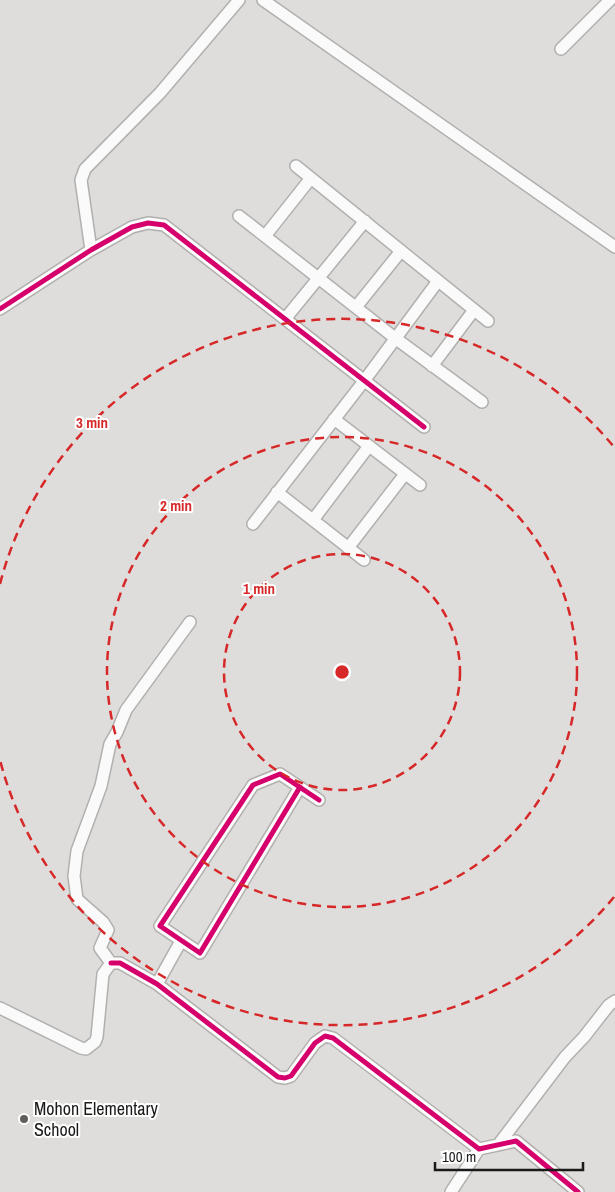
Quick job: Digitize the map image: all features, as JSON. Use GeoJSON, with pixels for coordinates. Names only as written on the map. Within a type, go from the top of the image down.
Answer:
{"type":"FeatureCollection","features":[{"type":"Feature","properties":{"kind":"street"},"geometry":{"type":"LineString","coordinates":[[92,250],[81,180],[85,169],[160,92],[239,0]]}},
{"type":"Feature","properties":{"kind":"street"},"geometry":{"type":"LineString","coordinates":[[263,0],[615,247]]}},
{"type":"Feature","properties":{"kind":"street"},"geometry":{"type":"LineString","coordinates":[[561,49],[610,0]]}},
{"type":"Feature","properties":{"kind":"street"},"geometry":{"type":"LineString","coordinates":[[296,166],[488,320]]}},
{"type":"Feature","properties":{"kind":"street"},"geometry":{"type":"LineString","coordinates":[[265,236],[311,178]]}},
{"type":"Feature","properties":{"kind":"street"},"geometry":{"type":"LineString","coordinates":[[239,216],[395,338],[482,402]]}},
{"type":"Feature","properties":{"kind":"street"},"geometry":{"type":"LineString","coordinates":[[285,319],[364,221]]}},
{"type":"Feature","properties":{"kind":"street"},"geometry":{"type":"LineString","coordinates":[[0,309],[92,250],[132,228],[148,223],[164,225],[424,428]]}},
{"type":"Feature","properties":{"kind":"street"},"geometry":{"type":"LineString","coordinates":[[356,307],[401,251]]}},
{"type":"Feature","properties":{"kind":"street"},"geometry":{"type":"LineString","coordinates":[[253,524],[438,281]]}},
{"type":"Feature","properties":{"kind":"street"},"geometry":{"type":"LineString","coordinates":[[432,366],[474,310]]}},
{"type":"Feature","properties":{"kind":"street"},"geometry":{"type":"LineString","coordinates":[[334,419],[420,485]]}},
{"type":"Feature","properties":{"kind":"street"},"geometry":{"type":"LineString","coordinates":[[313,520],[369,446]]}},
{"type":"Feature","properties":{"kind":"street"},"geometry":{"type":"LineString","coordinates":[[348,548],[405,474]]}},
{"type":"Feature","properties":{"kind":"street"},"geometry":{"type":"LineString","coordinates":[[277,492],[364,560]]}},
{"type":"Feature","properties":{"kind":"street"},"geometry":{"type":"LineString","coordinates":[[111,963],[100,948],[108,930],[103,922],[77,898],[74,876],[77,851],[101,786],[110,744],[126,710],[190,622]]}},
{"type":"Feature","properties":{"kind":"street"},"geometry":{"type":"LineString","coordinates":[[300,787],[200,953],[160,926],[253,785],[280,774],[300,787],[319,800]]}},
{"type":"Feature","properties":{"kind":"street"},"geometry":{"type":"LineString","coordinates":[[157,984],[181,941]]}},
{"type":"Feature","properties":{"kind":"street"},"geometry":{"type":"LineString","coordinates":[[111,963],[120,963],[157,984],[278,1077],[291,1076],[315,1043],[325,1036],[333,1038],[479,1149]]}},
{"type":"Feature","properties":{"kind":"street"},"geometry":{"type":"LineString","coordinates":[[0,1008],[86,1049],[95,1042],[97,1037],[103,974],[111,963]]}},
{"type":"Feature","properties":{"kind":"street"},"geometry":{"type":"LineString","coordinates":[[498,1145],[565,1057],[615,1000]]}},
{"type":"Feature","properties":{"kind":"street"},"geometry":{"type":"LineString","coordinates":[[451,1192],[479,1149],[516,1142],[578,1192]]}},
{"type":"Feature","properties":{"kind":"cycle path"},"geometry":{"type":"LineString","coordinates":[[0,309],[91,250],[132,227],[148,223],[164,225],[424,427]]}},
{"type":"Feature","properties":{"kind":"cycle path"},"geometry":{"type":"LineString","coordinates":[[300,787],[200,953],[160,926],[253,785],[280,774],[319,800]]}},
{"type":"Feature","properties":{"kind":"cycle path"},"geometry":{"type":"LineString","coordinates":[[111,963],[120,963],[157,984],[278,1077],[285,1078],[291,1076],[315,1043],[325,1036],[333,1038],[479,1149],[516,1141],[578,1192]]}},
{"type":"Feature","properties":{"kind":"place","name":"Mohon Elementary School"},"geometry":{"type":"Point","coordinates":[24,1119]}}]}
